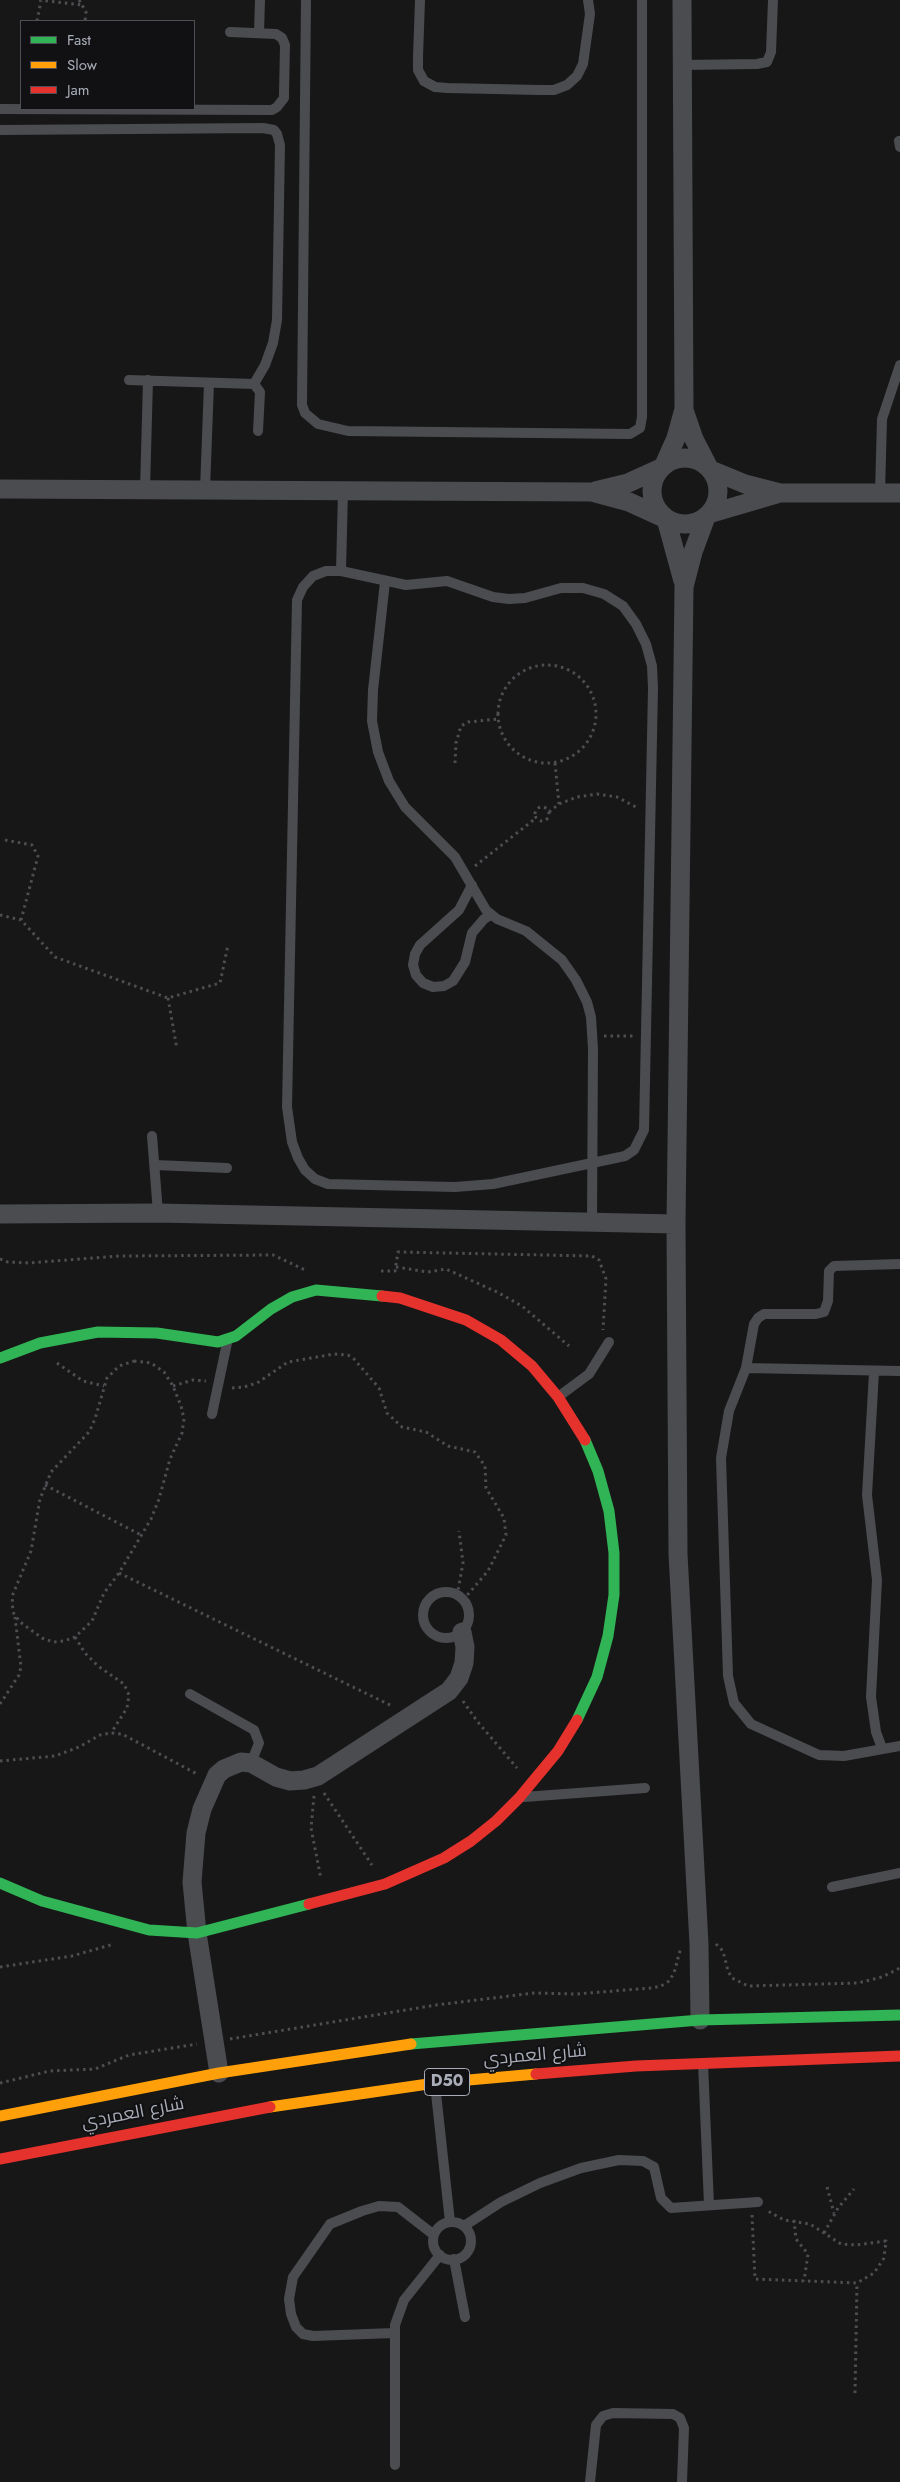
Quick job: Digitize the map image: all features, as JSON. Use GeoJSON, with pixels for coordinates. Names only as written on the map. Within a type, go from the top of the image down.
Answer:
{"type":"FeatureCollection","features":[{"type":"Feature","properties":{"kind":"main road"},"geometry":{"type":"LineString","coordinates":[[0,1358],[31,1346],[69,1336],[98,1332],[157,1333],[208,1342],[228,1339],[292,1297],[316,1290],[400,1298],[466,1320],[502,1340],[532,1366],[558,1397],[581,1432],[598,1471],[609,1511],[614,1553],[614,1595],[608,1636],[590,1692],[580,1715],[558,1751],[519,1798],[496,1821],[471,1841],[437,1862],[385,1884],[197,1933],[148,1930],[42,1901],[0,1883]]}},
{"type":"Feature","properties":{"kind":"main road","name":"شارع العمردي"},"geometry":{"type":"LineString","coordinates":[[0,2116],[219,2072],[392,2046],[512,2034],[700,2020],[900,2015]]}},
{"type":"Feature","properties":{"kind":"main road","name":"شارع العمردي"},"geometry":{"type":"LineString","coordinates":[[0,2159],[253,2109],[435,2084],[559,2071],[703,2062],[899,2058]]}},
{"type":"Feature","properties":{"kind":"street"},"geometry":{"type":"LineString","coordinates":[[682,0],[684,409],[676,438],[652,484],[652,493],[658,511],[665,519],[684,587]]}},
{"type":"Feature","properties":{"kind":"street"},"geometry":{"type":"LineString","coordinates":[[684,409],[694,439],[718,488],[718,497],[693,552],[684,587],[676,1224],[678,1554],[699,1944],[700,2020]]}},
{"type":"Feature","properties":{"kind":"street"},"geometry":{"type":"LineString","coordinates":[[0,489],[592,492],[628,483],[678,458],[686,458],[702,463],[710,469],[745,484],[780,493],[900,493]]}},
{"type":"Feature","properties":{"kind":"street"},"geometry":{"type":"LineString","coordinates":[[592,492],[629,502],[682,525],[699,522],[708,516],[780,493]]}},
{"type":"Feature","properties":{"kind":"street"},"geometry":{"type":"LineString","coordinates":[[0,1214],[158,1212],[676,1224]]}},
{"type":"Feature","properties":{"kind":"street"},"geometry":{"type":"LineString","coordinates":[[219,2072],[197,1933],[192,1882],[193,1858],[200,1817],[211,1787],[224,1768],[241,1762],[251,1763],[276,1777],[290,1781],[317,1779],[436,1701],[453,1686],[464,1663],[465,1647],[462,1632]]}},
{"type":"Feature","properties":{"kind":"lane"},"geometry":{"type":"LineString","coordinates":[[259,33],[260,0]]}},
{"type":"Feature","properties":{"kind":"lane"},"geometry":{"type":"LineString","coordinates":[[306,0],[302,405],[305,413],[318,424],[348,431],[630,434],[640,428],[642,417],[642,0]]}},
{"type":"Feature","properties":{"kind":"lane"},"geometry":{"type":"LineString","coordinates":[[420,0],[418,70],[424,81],[434,87],[447,88],[547,90],[567,85],[577,76],[584,64],[590,14],[588,0]]}},
{"type":"Feature","properties":{"kind":"lane"},"geometry":{"type":"LineString","coordinates":[[681,65],[757,64],[767,62],[771,52],[773,0]]}},
{"type":"Feature","properties":{"kind":"lane"},"geometry":{"type":"LineString","coordinates":[[195,110],[272,110],[281,104],[284,98],[285,45],[276,34],[230,32]]}},
{"type":"Feature","properties":{"kind":"lane"},"geometry":{"type":"LineString","coordinates":[[0,109],[20,109]]}},
{"type":"Feature","properties":{"kind":"lane"},"geometry":{"type":"LineString","coordinates":[[0,130],[263,128],[274,130],[280,145],[277,320],[273,343],[265,364],[254,384]]}},
{"type":"Feature","properties":{"kind":"lane"},"geometry":{"type":"LineString","coordinates":[[880,493],[882,419],[900,365]]}},
{"type":"Feature","properties":{"kind":"lane"},"geometry":{"type":"LineString","coordinates":[[129,380],[254,384]]}},
{"type":"Feature","properties":{"kind":"lane"},"geometry":{"type":"LineString","coordinates":[[144,490],[148,380]]}},
{"type":"Feature","properties":{"kind":"lane"},"geometry":{"type":"LineString","coordinates":[[205,490],[209,382]]}},
{"type":"Feature","properties":{"kind":"lane"},"geometry":{"type":"LineString","coordinates":[[254,384],[260,392],[258,431]]}},
{"type":"Feature","properties":{"kind":"lane"},"geometry":{"type":"LineString","coordinates":[[341,571],[343,491]]}},
{"type":"Feature","properties":{"kind":"lane"},"geometry":{"type":"LineString","coordinates":[[326,571],[341,571],[385,582],[414,585],[447,581],[493,597],[509,599],[525,598],[561,588],[583,588],[604,594],[622,606],[643,637],[652,666],[644,1130],[634,1150],[624,1156],[592,1165],[468,1187],[328,1184],[315,1179],[305,1170],[298,1158],[292,1142],[287,1107],[297,600],[303,587],[313,576],[326,571]]}},
{"type":"Feature","properties":{"kind":"lane"},"geometry":{"type":"LineString","coordinates":[[385,582],[373,690],[372,721],[378,752],[389,781],[405,807],[442,842],[491,915],[526,931],[562,960],[576,980],[587,1002],[592,1035],[592,1222]]}},
{"type":"Feature","properties":{"kind":"lane"},"geometry":{"type":"LineString","coordinates":[[472,885],[455,915],[420,945],[414,954],[413,965],[416,975],[424,983],[433,987],[444,986],[453,981],[465,962],[472,933],[491,915]]}},
{"type":"Feature","properties":{"kind":"lane"},"geometry":{"type":"LineString","coordinates":[[152,1136],[158,1212]]}},
{"type":"Feature","properties":{"kind":"lane"},"geometry":{"type":"LineString","coordinates":[[155,1165],[227,1168]]}},
{"type":"Feature","properties":{"kind":"lane"},"geometry":{"type":"LineString","coordinates":[[900,1264],[831,1267],[828,1274],[828,1305],[824,1312],[816,1314],[764,1314],[758,1318],[754,1324],[746,1368],[729,1410],[723,1434],[721,1458],[728,1676],[734,1703],[751,1724],[819,1756],[844,1756],[900,1746]]}},
{"type":"Feature","properties":{"kind":"lane"},"geometry":{"type":"LineString","coordinates":[[212,1414],[228,1339]]}},
{"type":"Feature","properties":{"kind":"lane"},"geometry":{"type":"LineString","coordinates":[[558,1397],[589,1374],[606,1339]]}},
{"type":"Feature","properties":{"kind":"lane"},"geometry":{"type":"LineString","coordinates":[[746,1368],[874,1372],[900,1371]]}},
{"type":"Feature","properties":{"kind":"lane"},"geometry":{"type":"LineString","coordinates":[[874,1372],[867,1495],[877,1580],[871,1696],[876,1732],[882,1748]]}},
{"type":"Feature","properties":{"kind":"lane"},"geometry":{"type":"LineString","coordinates":[[444,1592],[460,1598],[469,1612],[466,1626],[462,1632],[450,1638],[436,1636],[426,1628],[422,1614],[427,1602],[444,1592]]}},
{"type":"Feature","properties":{"kind":"lane"},"geometry":{"type":"LineString","coordinates":[[190,1694],[254,1730],[259,1743],[251,1763]]}},
{"type":"Feature","properties":{"kind":"lane"},"geometry":{"type":"LineString","coordinates":[[519,1798],[646,1788]]}},
{"type":"Feature","properties":{"kind":"lane"},"geometry":{"type":"LineString","coordinates":[[832,1887],[900,1873]]}},
{"type":"Feature","properties":{"kind":"lane"},"geometry":{"type":"LineString","coordinates":[[703,2062],[709,2205]]}},
{"type":"Feature","properties":{"kind":"lane"},"geometry":{"type":"LineString","coordinates":[[435,2084],[450,2222]]}},
{"type":"Feature","properties":{"kind":"lane"},"geometry":{"type":"LineString","coordinates":[[464,2226],[501,2202],[540,2183],[580,2168],[618,2160],[643,2161],[654,2167],[661,2198],[671,2208],[755,2202]]}},
{"type":"Feature","properties":{"kind":"lane"},"geometry":{"type":"LineString","coordinates":[[394,2333],[313,2336],[304,2334],[296,2327],[291,2314],[289,2299],[292,2277],[330,2224],[362,2211],[379,2206],[398,2207],[434,2235]]}},
{"type":"Feature","properties":{"kind":"lane"},"geometry":{"type":"LineString","coordinates":[[450,2222],[464,2226],[469,2232],[470,2246],[467,2253],[454,2259],[440,2255],[433,2242],[434,2235],[443,2224],[450,2222]]}},
{"type":"Feature","properties":{"kind":"lane"},"geometry":{"type":"LineString","coordinates":[[395,2465],[394,2333],[397,2316],[404,2300],[440,2255]]}},
{"type":"Feature","properties":{"kind":"lane"},"geometry":{"type":"LineString","coordinates":[[454,2259],[465,2317]]}},
{"type":"Feature","properties":{"kind":"lane"},"geometry":{"type":"LineString","coordinates":[[590,2482],[596,2425],[603,2416],[614,2413],[673,2414],[680,2418],[684,2428],[682,2482]]}},
{"type":"Feature","properties":{"kind":"path"},"geometry":{"type":"LineString","coordinates":[[37,20],[40,0],[83,5]]}},
{"type":"Feature","properties":{"kind":"path"},"geometry":{"type":"LineString","coordinates":[[79,0],[86,12],[85,20]]}},
{"type":"Feature","properties":{"kind":"path"},"geometry":{"type":"LineString","coordinates":[[544,665],[561,668],[576,675],[584,683],[594,704],[594,726],[584,746],[565,760],[554,763],[537,762],[521,757],[505,741],[498,719],[501,697],[513,678],[522,671],[544,665]]}},
{"type":"Feature","properties":{"kind":"path"},"geometry":{"type":"LineString","coordinates":[[455,763],[456,743],[461,726],[468,722],[498,719]]}},
{"type":"Feature","properties":{"kind":"path"},"geometry":{"type":"LineString","coordinates":[[554,763],[559,804]]}},
{"type":"Feature","properties":{"kind":"path"},"geometry":{"type":"LineString","coordinates":[[536,818],[543,821],[547,819],[549,812],[559,804],[577,796],[597,794],[617,797],[635,805],[650,818]]}},
{"type":"Feature","properties":{"kind":"path"},"geometry":{"type":"LineString","coordinates":[[536,818],[536,810],[539,808],[543,807],[549,812]]}},
{"type":"Feature","properties":{"kind":"path"},"geometry":{"type":"LineString","coordinates":[[465,874],[536,818]]}},
{"type":"Feature","properties":{"kind":"path"},"geometry":{"type":"LineString","coordinates":[[5,840],[32,845],[38,856],[21,920]]}},
{"type":"Feature","properties":{"kind":"path"},"geometry":{"type":"LineString","coordinates":[[0,915],[21,920],[55,957],[168,998],[220,983],[228,945]]}},
{"type":"Feature","properties":{"kind":"path"},"geometry":{"type":"LineString","coordinates":[[168,998],[177,1049]]}},
{"type":"Feature","properties":{"kind":"path"},"geometry":{"type":"LineString","coordinates":[[592,1035],[646,1036]]}},
{"type":"Feature","properties":{"kind":"path"},"geometry":{"type":"LineString","coordinates":[[376,1271],[395,1271],[398,1252],[592,1256],[599,1260],[606,1279],[606,1339]]}},
{"type":"Feature","properties":{"kind":"path"},"geometry":{"type":"LineString","coordinates":[[0,1259],[8,1262],[30,1263],[120,1256],[273,1255],[311,1272]]}},
{"type":"Feature","properties":{"kind":"path"},"geometry":{"type":"LineString","coordinates":[[396,1267],[428,1272],[446,1270],[474,1281],[514,1300],[569,1346]]}},
{"type":"Feature","properties":{"kind":"path"},"geometry":{"type":"LineString","coordinates":[[31,1346],[83,1381],[104,1386]]}},
{"type":"Feature","properties":{"kind":"path"},"geometry":{"type":"LineString","coordinates":[[173,1386],[193,1380],[231,1388],[244,1387],[256,1384],[288,1362],[334,1354],[348,1355],[354,1359],[379,1388],[387,1413],[402,1426],[426,1432],[448,1446],[467,1448],[475,1452],[485,1466],[486,1488],[504,1518],[506,1535],[488,1571],[460,1598]]}},
{"type":"Feature","properties":{"kind":"path"},"geometry":{"type":"LineString","coordinates":[[0,1704],[19,1676],[22,1667],[14,1614],[13,1594],[31,1551],[36,1514],[45,1485],[59,1460],[89,1432],[95,1419],[107,1378],[119,1366],[134,1361],[151,1363],[164,1372],[173,1386],[182,1413],[182,1433],[170,1459],[155,1509],[141,1535],[119,1573],[104,1593],[92,1621],[85,1630],[75,1637],[59,1642],[42,1638],[20,1622],[14,1614]]}},
{"type":"Feature","properties":{"kind":"path"},"geometry":{"type":"LineString","coordinates":[[45,1485],[141,1535]]}},
{"type":"Feature","properties":{"kind":"path"},"geometry":{"type":"LineString","coordinates":[[459,1531],[463,1564],[460,1598]]}},
{"type":"Feature","properties":{"kind":"path"},"geometry":{"type":"LineString","coordinates":[[119,1573],[413,1715]]}},
{"type":"Feature","properties":{"kind":"path"},"geometry":{"type":"LineString","coordinates":[[75,1637],[85,1653],[98,1666],[124,1684],[129,1695],[128,1708],[111,1733]]}},
{"type":"Feature","properties":{"kind":"path"},"geometry":{"type":"LineString","coordinates":[[453,1686],[503,1754],[532,1783]]}},
{"type":"Feature","properties":{"kind":"path"},"geometry":{"type":"LineString","coordinates":[[0,1756],[1,1761],[55,1756],[79,1747],[100,1735],[122,1734],[185,1766],[199,1775],[211,1787]]}},
{"type":"Feature","properties":{"kind":"path"},"geometry":{"type":"LineString","coordinates":[[317,1779],[385,1884]]}},
{"type":"Feature","properties":{"kind":"path"},"geometry":{"type":"LineString","coordinates":[[317,1779],[310,1828],[326,1899]]}},
{"type":"Feature","properties":{"kind":"path"},"geometry":{"type":"LineString","coordinates":[[0,1967],[72,1956],[115,1944]]}},
{"type":"Feature","properties":{"kind":"path"},"geometry":{"type":"LineString","coordinates":[[0,2083],[50,2071],[95,2069],[129,2055],[436,2005],[534,1993],[576,1994],[652,1988],[661,1986],[674,1973],[680,1948],[685,1945],[716,1944],[720,1946],[732,1978],[748,1986],[858,1983],[882,1977],[900,1968]]}},
{"type":"Feature","properties":{"kind":"path"},"geometry":{"type":"LineString","coordinates":[[827,2188],[834,2213]]}},
{"type":"Feature","properties":{"kind":"path"},"geometry":{"type":"LineString","coordinates":[[824,2233],[834,2213],[854,2189]]}},
{"type":"Feature","properties":{"kind":"path"},"geometry":{"type":"LineString","coordinates":[[755,2202],[776,2217],[810,2224],[834,2241],[848,2246],[886,2241],[884,2258],[880,2266],[866,2279],[857,2283],[755,2279],[755,2202]]}},
{"type":"Feature","properties":{"kind":"path"},"geometry":{"type":"LineString","coordinates":[[794,2220],[796,2239],[808,2254],[804,2281]]}},
{"type":"Feature","properties":{"kind":"path"},"geometry":{"type":"LineString","coordinates":[[855,2394],[857,2283]]}},
{"type":"Feature","properties":{"kind":"traffic: fast"},"geometry":{"type":"LineString","coordinates":[[0,1358],[40,1343],[98,1332],[157,1333],[218,1342],[236,1336],[271,1309],[292,1297],[316,1290],[382,1296]]}},
{"type":"Feature","properties":{"kind":"traffic: fast"},"geometry":{"type":"LineString","coordinates":[[577,1720],[597,1677],[608,1636],[614,1595],[614,1553],[609,1511],[598,1471],[585,1440]]}},
{"type":"Feature","properties":{"kind":"traffic: fast"},"geometry":{"type":"LineString","coordinates":[[0,1883],[42,1901],[149,1930],[197,1933],[309,1904]]}},
{"type":"Feature","properties":{"kind":"traffic: fast"},"geometry":{"type":"LineString","coordinates":[[411,2044],[700,2020],[900,2015]]}},
{"type":"Feature","properties":{"kind":"traffic: slow"},"geometry":{"type":"LineString","coordinates":[[0,2116],[219,2073],[411,2044]]}},
{"type":"Feature","properties":{"kind":"traffic: slow"},"geometry":{"type":"LineString","coordinates":[[270,2107],[435,2083],[536,2074]]}},
{"type":"Feature","properties":{"kind":"traffic: jam"},"geometry":{"type":"LineString","coordinates":[[382,1296],[400,1298],[466,1320],[501,1340],[532,1366],[558,1397],[585,1440]]}},
{"type":"Feature","properties":{"kind":"traffic: jam"},"geometry":{"type":"LineString","coordinates":[[309,1904],[385,1884],[444,1858],[471,1841],[496,1821],[519,1798],[558,1751],[577,1720]]}},
{"type":"Feature","properties":{"kind":"traffic: jam"},"geometry":{"type":"LineString","coordinates":[[536,2074],[636,2066],[900,2056]]}},
{"type":"Feature","properties":{"kind":"traffic: jam"},"geometry":{"type":"LineString","coordinates":[[0,2159],[270,2107]]}}]}
